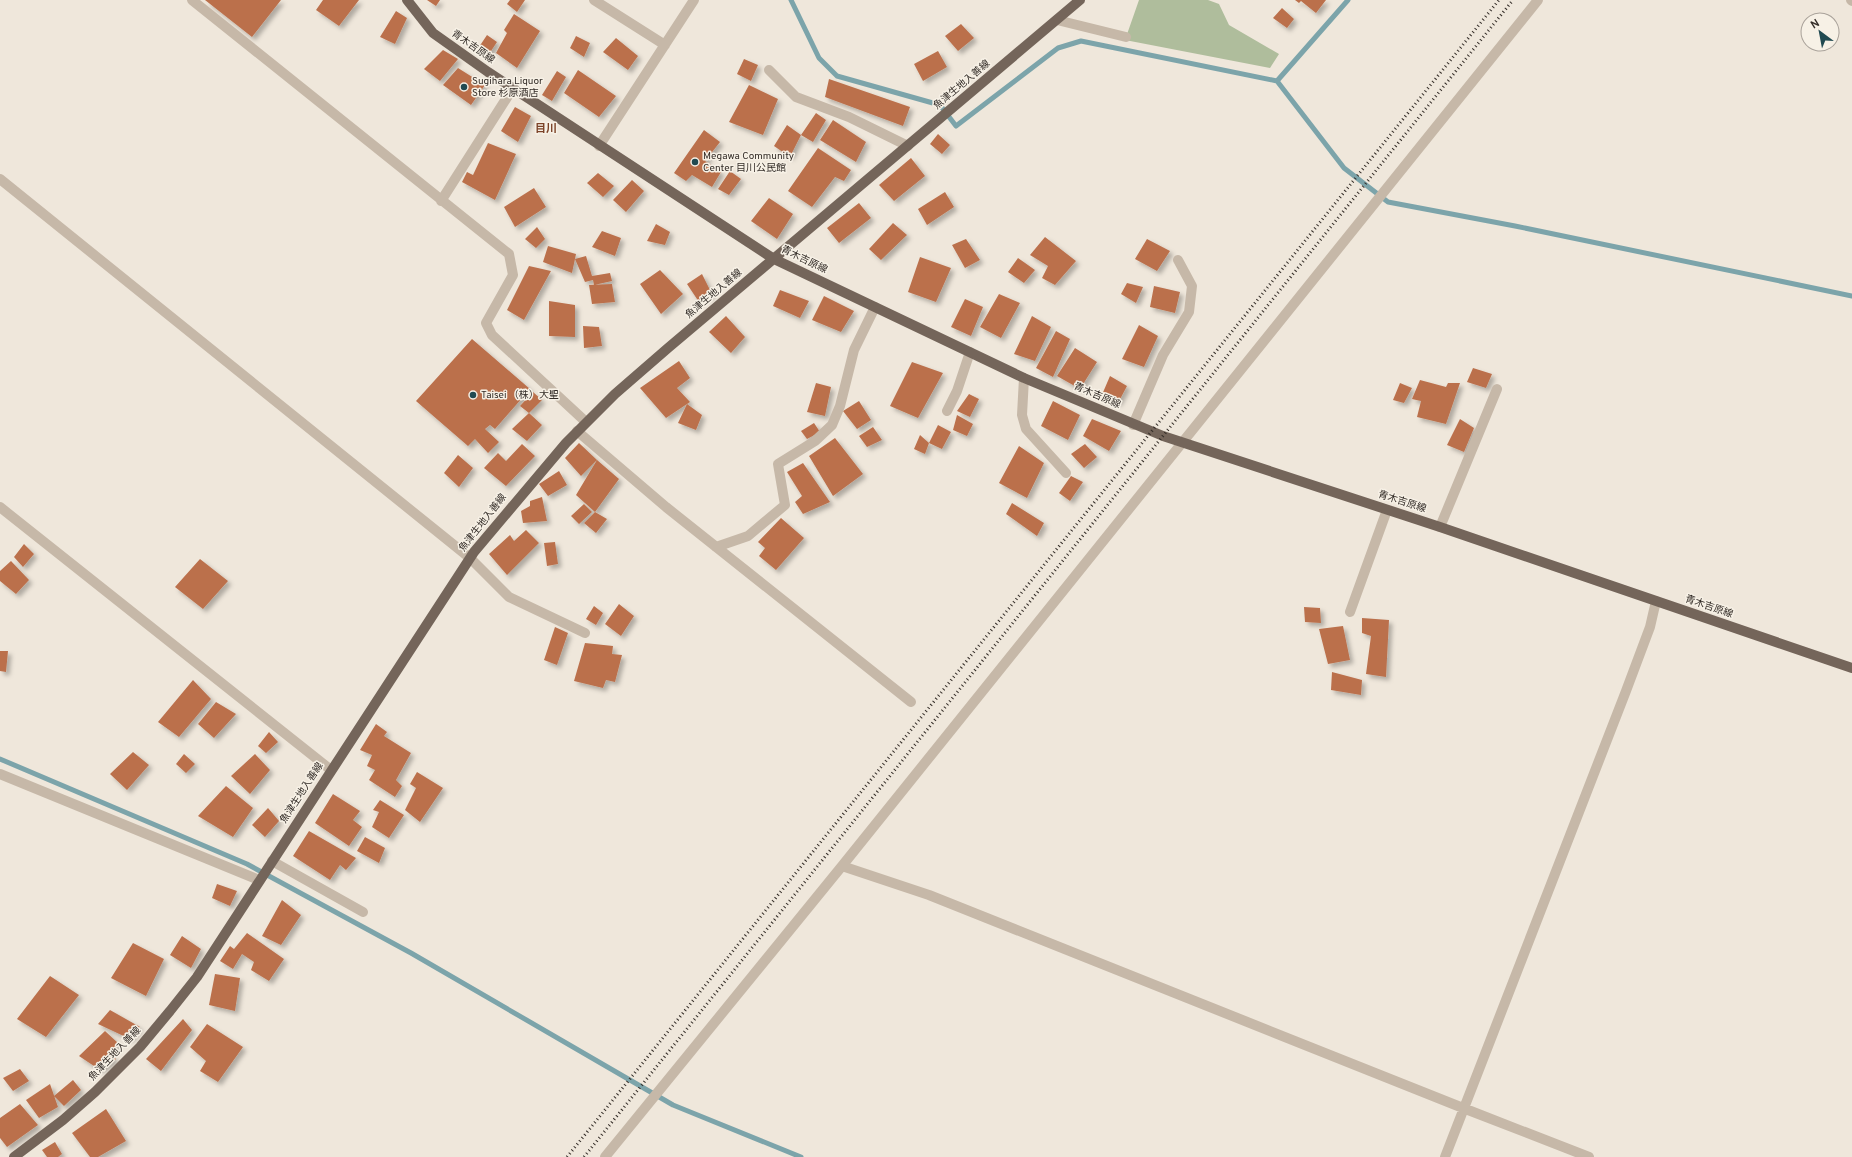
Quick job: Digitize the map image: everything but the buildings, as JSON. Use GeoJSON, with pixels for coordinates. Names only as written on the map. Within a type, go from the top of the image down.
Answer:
{"type":"FeatureCollection","features":[{"type":"Feature","properties":{"kind":"main road","name":"青木吉原線"},"geometry":{"type":"LineString","coordinates":[[407,0],[433,33],[599,146],[774,259],[1024,378],[1133,425],[1440,527],[1852,668]]}},
{"type":"Feature","properties":{"kind":"main road","name":"魚津生地入善線"},"geometry":{"type":"LineString","coordinates":[[14,1157],[63,1120],[95,1092],[140,1046],[198,977],[259,880],[470,558],[544,467],[577,431],[668,348],[1080,0]]}},
{"type":"Feature","properties":{"kind":"street"},"geometry":{"type":"LineString","coordinates":[[192,0],[509,254],[513,275],[486,323],[492,335],[586,422]]}},
{"type":"Feature","properties":{"kind":"street"},"geometry":{"type":"LineString","coordinates":[[594,0],[665,45]]}},
{"type":"Feature","properties":{"kind":"street"},"geometry":{"type":"LineString","coordinates":[[599,146],[694,0]]}},
{"type":"Feature","properties":{"kind":"street"},"geometry":{"type":"LineString","coordinates":[[604,1157],[842,866],[1538,0]]}},
{"type":"Feature","properties":{"kind":"street"},"geometry":{"type":"LineString","coordinates":[[1057,20],[1126,37]]}},
{"type":"Feature","properties":{"kind":"street"},"geometry":{"type":"LineString","coordinates":[[769,70],[796,97],[849,117],[908,146]]}},
{"type":"Feature","properties":{"kind":"street"},"geometry":{"type":"LineString","coordinates":[[441,201],[513,88]]}},
{"type":"Feature","properties":{"kind":"street"},"geometry":{"type":"LineString","coordinates":[[0,179],[470,558],[509,597],[585,633]]}},
{"type":"Feature","properties":{"kind":"street"},"geometry":{"type":"LineString","coordinates":[[1133,425],[1162,355],[1189,312],[1192,286],[1178,260]]}},
{"type":"Feature","properties":{"kind":"street"},"geometry":{"type":"LineString","coordinates":[[716,547],[748,536],[785,505],[778,464],[815,441],[832,425],[840,406],[854,350],[875,307]]}},
{"type":"Feature","properties":{"kind":"street"},"geometry":{"type":"LineString","coordinates":[[947,411],[957,391],[970,352]]}},
{"type":"Feature","properties":{"kind":"street"},"geometry":{"type":"LineString","coordinates":[[1024,378],[1022,415],[1026,430],[1066,473]]}},
{"type":"Feature","properties":{"kind":"street"},"geometry":{"type":"LineString","coordinates":[[1440,527],[1497,389]]}},
{"type":"Feature","properties":{"kind":"street"},"geometry":{"type":"LineString","coordinates":[[577,431],[666,507],[911,702]]}},
{"type":"Feature","properties":{"kind":"street"},"geometry":{"type":"LineString","coordinates":[[0,507],[332,770]]}},
{"type":"Feature","properties":{"kind":"street"},"geometry":{"type":"LineString","coordinates":[[1350,612],[1387,510]]}},
{"type":"Feature","properties":{"kind":"street"},"geometry":{"type":"LineString","coordinates":[[1445,1157],[1626,691],[1650,627],[1656,602]]}},
{"type":"Feature","properties":{"kind":"street"},"geometry":{"type":"LineString","coordinates":[[0,774],[259,880]]}},
{"type":"Feature","properties":{"kind":"street"},"geometry":{"type":"LineString","coordinates":[[272,861],[363,912]]}},
{"type":"Feature","properties":{"kind":"street"},"geometry":{"type":"LineString","coordinates":[[842,866],[929,894],[1589,1157]]}},
{"type":"Feature","properties":{"kind":"green space"},"geometry":{"type":"Polygon","coordinates":[[[1139,0],[1208,0],[1219,4],[1229,25],[1279,54],[1270,68],[1125,40],[1139,0]]]}},
{"type":"Feature","properties":{"kind":"waterway"},"geometry":{"type":"LineString","coordinates":[[791,0],[819,58],[837,76],[940,105],[956,126],[1058,48],[1081,41],[1277,81],[1344,168],[1388,202],[1515,226],[1852,296]]}},
{"type":"Feature","properties":{"kind":"waterway"},"geometry":{"type":"LineString","coordinates":[[1277,81],[1348,0]]}},
{"type":"Feature","properties":{"kind":"waterway"},"geometry":{"type":"LineString","coordinates":[[0,759],[247,864],[411,953],[673,1105],[801,1157]]}},
{"type":"Feature","properties":{"kind":"railway"},"geometry":{"type":"LineString","coordinates":[[567,1157],[1499,0]]}},
{"type":"Feature","properties":{"kind":"railway"},"geometry":{"type":"LineString","coordinates":[[584,1157],[1513,0]]}},
{"type":"Feature","properties":{"kind":"place","name":"Sugihara Liquor Store 杉原酒店"},"geometry":{"type":"Point","coordinates":[464,87]}},
{"type":"Feature","properties":{"kind":"place","name":"Megawa Community Center 目川公民館"},"geometry":{"type":"Point","coordinates":[695,162]}},
{"type":"Feature","properties":{"kind":"place","name":"Taisei （株）大聖"},"geometry":{"type":"Point","coordinates":[473,395]}},
{"type":"Feature","properties":{"kind":"district","name":"目川"},"geometry":{"type":"Point","coordinates":[546,129]}}]}
